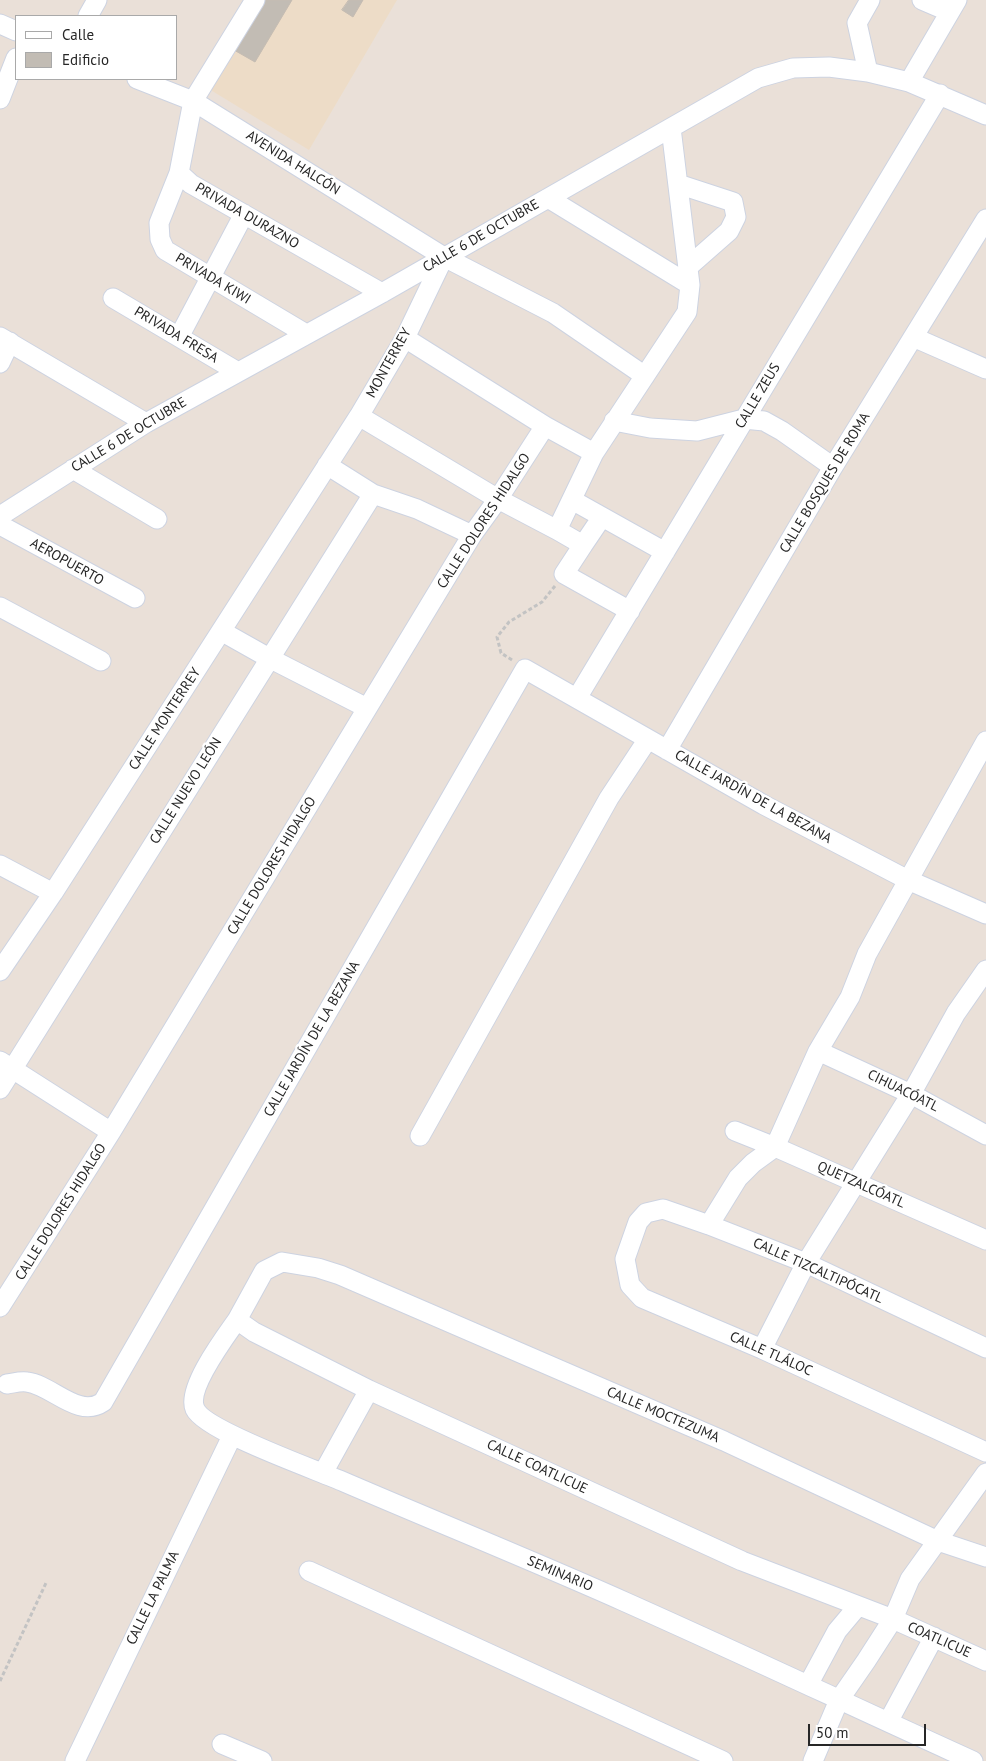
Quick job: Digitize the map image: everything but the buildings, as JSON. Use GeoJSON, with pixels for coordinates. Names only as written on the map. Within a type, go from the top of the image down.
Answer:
{"type":"FeatureCollection","features":[{"type":"Feature","properties":{"kind":"street"},"geometry":{"type":"LineString","coordinates":[[89,15],[97,0]]}},
{"type":"Feature","properties":{"kind":"street"},"geometry":{"type":"LineString","coordinates":[[179,173],[193,101],[255,0]]}},
{"type":"Feature","properties":{"kind":"street"},"geometry":{"type":"LineString","coordinates":[[868,72],[857,23],[870,0]]}},
{"type":"Feature","properties":{"kind":"street"},"geometry":{"type":"LineString","coordinates":[[909,82],[953,6],[922,0]]}},
{"type":"Feature","properties":{"kind":"street"},"geometry":{"type":"LineString","coordinates":[[0,24],[15,31]]}},
{"type":"Feature","properties":{"kind":"street"},"geometry":{"type":"LineString","coordinates":[[0,99],[15,61]]}},
{"type":"Feature","properties":{"kind":"street","name":"CALLE 6 DE OCTUBRE"},"geometry":{"type":"LineString","coordinates":[[0,516],[146,423],[382,293],[758,78],[793,68],[829,68],[868,72],[909,82],[986,115]]}},
{"type":"Feature","properties":{"kind":"street","name":"AVENIDA HALCÓN"},"geometry":{"type":"LineString","coordinates":[[140,80],[193,101],[444,257],[553,313],[645,376]]}},
{"type":"Feature","properties":{"kind":"street","name":"CALLE ZEUS"},"geometry":{"type":"LineString","coordinates":[[577,698],[940,94]]}},
{"type":"Feature","properties":{"kind":"street"},"geometry":{"type":"LineString","coordinates":[[558,530],[594,453],[687,312],[689,276],[671,128]]}},
{"type":"Feature","properties":{"kind":"street","name":"PRIVADA DURAZNO"},"geometry":{"type":"LineString","coordinates":[[179,173],[190,184],[382,293]]}},
{"type":"Feature","properties":{"kind":"street","name":"PRIVADA KIWI"},"geometry":{"type":"LineString","coordinates":[[179,173],[159,223],[160,239],[165,250],[306,334]]}},
{"type":"Feature","properties":{"kind":"street"},"geometry":{"type":"LineString","coordinates":[[678,184],[733,202],[736,217],[729,231],[689,276]]}},
{"type":"Feature","properties":{"kind":"street"},"geometry":{"type":"LineString","coordinates":[[548,198],[689,276]]}},
{"type":"Feature","properties":{"kind":"street"},"geometry":{"type":"LineString","coordinates":[[179,337],[244,214]]}},
{"type":"Feature","properties":{"kind":"street","name":"CALLE BOSQUES DE ROMA"},"geometry":{"type":"LineString","coordinates":[[668,750],[833,467],[986,219]]}},
{"type":"Feature","properties":{"kind":"street","name":"MONTERREY"},"geometry":{"type":"LineString","coordinates":[[328,465],[405,338],[444,257]]}},
{"type":"Feature","properties":{"kind":"street","name":"PRIVADA FRESA"},"geometry":{"type":"LineString","coordinates":[[113,298],[238,372]]}},
{"type":"Feature","properties":{"kind":"street"},"geometry":{"type":"LineString","coordinates":[[914,337],[986,369]]}},
{"type":"Feature","properties":{"kind":"street"},"geometry":{"type":"LineString","coordinates":[[405,338],[546,426],[594,453]]}},
{"type":"Feature","properties":{"kind":"street"},"geometry":{"type":"LineString","coordinates":[[0,363],[5,339],[146,423]]}},
{"type":"Feature","properties":{"kind":"street"},"geometry":{"type":"LineString","coordinates":[[359,416],[498,500],[558,530],[583,545]]}},
{"type":"Feature","properties":{"kind":"street"},"geometry":{"type":"LineString","coordinates":[[614,421],[650,428],[697,431],[744,419],[764,422],[782,431],[833,467]]}},
{"type":"Feature","properties":{"kind":"street","name":"CALLE DOLORES HIDALGO"},"geometry":{"type":"LineString","coordinates":[[0,1307],[111,1132],[472,534],[498,500],[546,426]]}},
{"type":"Feature","properties":{"kind":"street"},"geometry":{"type":"LineString","coordinates":[[328,465],[373,494],[416,509],[472,534]]}},
{"type":"Feature","properties":{"kind":"street","name":"CALLE MONTERREY"},"geometry":{"type":"LineString","coordinates":[[0,971],[53,893],[328,465]]}},
{"type":"Feature","properties":{"kind":"street"},"geometry":{"type":"LineString","coordinates":[[73,468],[158,519]]}},
{"type":"Feature","properties":{"kind":"street","name":"CALLE NUEVO LEÓN"},"geometry":{"type":"LineString","coordinates":[[0,1090],[6,1065],[373,494]]}},
{"type":"Feature","properties":{"kind":"street"},"geometry":{"type":"LineString","coordinates":[[572,500],[665,552]]}},
{"type":"Feature","properties":{"kind":"street"},"geometry":{"type":"LineString","coordinates":[[602,517],[564,574],[630,611]]}},
{"type":"Feature","properties":{"kind":"street","name":"AEROPUERTO"},"geometry":{"type":"LineString","coordinates":[[0,525],[135,598]]}},
{"type":"Feature","properties":{"kind":"street"},"geometry":{"type":"LineString","coordinates":[[0,607],[100,661]]}},
{"type":"Feature","properties":{"kind":"street"},"geometry":{"type":"LineString","coordinates":[[221,631],[367,708]]}},
{"type":"Feature","properties":{"kind":"street","name":"CALLE JARDÍN DE LA BEZANA"},"geometry":{"type":"LineString","coordinates":[[2,1388],[29,1382],[85,1408],[96,1407],[103,1402],[525,669],[764,805],[908,880],[986,914]]}},
{"type":"Feature","properties":{"kind":"street"},"geometry":{"type":"LineString","coordinates":[[420,1136],[609,798],[648,739]]}},
{"type":"Feature","properties":{"kind":"street"},"geometry":{"type":"LineString","coordinates":[[709,1225],[738,1178],[753,1163],[775,1147],[818,1051],[850,997],[867,954],[986,741]]}},
{"type":"Feature","properties":{"kind":"street"},"geometry":{"type":"LineString","coordinates":[[0,865],[53,893]]}},
{"type":"Feature","properties":{"kind":"street"},"geometry":{"type":"LineString","coordinates":[[762,1349],[806,1264],[911,1094],[956,1013],[986,970]]}},
{"type":"Feature","properties":{"kind":"street","name":"CIHUACÓATL"},"geometry":{"type":"LineString","coordinates":[[818,1051],[911,1094],[986,1135]]}},
{"type":"Feature","properties":{"kind":"street"},"geometry":{"type":"LineString","coordinates":[[6,1065],[111,1132]]}},
{"type":"Feature","properties":{"kind":"street","name":"QUETZALCÓATL"},"geometry":{"type":"LineString","coordinates":[[735,1131],[986,1240]]}},
{"type":"Feature","properties":{"kind":"street","name":"CALLE TIZCALTIPÓCATL"},"geometry":{"type":"LineString","coordinates":[[646,1213],[663,1209],[709,1225],[806,1264],[986,1348]]}},
{"type":"Feature","properties":{"kind":"street","name":"CALLE TLÁLOC"},"geometry":{"type":"LineString","coordinates":[[646,1213],[638,1222],[625,1259],[630,1285],[642,1298],[762,1349],[986,1452]]}},
{"type":"Feature","properties":{"kind":"street","name":"CALLE MOCTEZUMA"},"geometry":{"type":"LineString","coordinates":[[236,1320],[264,1272],[282,1262],[318,1268],[340,1275],[724,1441],[938,1541],[986,1557]]}},
{"type":"Feature","properties":{"kind":"street","name":"SEMINARIO"},"geometry":{"type":"LineString","coordinates":[[236,1320],[208,1362],[194,1393],[193,1406],[199,1416],[232,1436],[621,1600],[973,1761]]}},
{"type":"Feature","properties":{"kind":"street","name":"CALLE COATLICUE"},"geometry":{"type":"LineString","coordinates":[[236,1320],[254,1332],[369,1390],[742,1561],[901,1622]]}},
{"type":"Feature","properties":{"kind":"street"},"geometry":{"type":"LineString","coordinates":[[323,1473],[369,1390]]}},
{"type":"Feature","properties":{"kind":"street","name":"CALLE LA PALMA"},"geometry":{"type":"LineString","coordinates":[[75,1761],[232,1436]]}},
{"type":"Feature","properties":{"kind":"street"},"geometry":{"type":"LineString","coordinates":[[813,1761],[839,1700],[866,1661],[901,1622],[910,1579],[986,1473]]}},
{"type":"Feature","properties":{"kind":"street"},"geometry":{"type":"LineString","coordinates":[[309,1571],[723,1761]]}},
{"type":"Feature","properties":{"kind":"street"},"geometry":{"type":"LineString","coordinates":[[835,1597],[837,1631]]}},
{"type":"Feature","properties":{"kind":"street"},"geometry":{"type":"LineString","coordinates":[[808,1685],[837,1631],[858,1606]]}},
{"type":"Feature","properties":{"kind":"street"},"geometry":{"type":"LineString","coordinates":[[901,1622],[920,1663]]}},
{"type":"Feature","properties":{"kind":"street","name":"COATLICUE"},"geometry":{"type":"LineString","coordinates":[[901,1622],[986,1660]]}},
{"type":"Feature","properties":{"kind":"street"},"geometry":{"type":"LineString","coordinates":[[888,1722],[934,1637]]}},
{"type":"Feature","properties":{"kind":"street"},"geometry":{"type":"LineString","coordinates":[[222,1744],[262,1761]]}},
{"type":"Feature","properties":{"kind":"path"},"geometry":{"type":"LineString","coordinates":[[525,669],[501,653],[497,638],[509,622],[542,602],[564,574]]}},
{"type":"Feature","properties":{"kind":"path"},"geometry":{"type":"LineString","coordinates":[[0,1681],[46,1583]]}},
{"type":"Feature","properties":{"kind":"shaded area"},"geometry":{"type":"Polygon","coordinates":[[[262,0],[397,0],[309,150],[209,89],[262,0]]]}}]}
